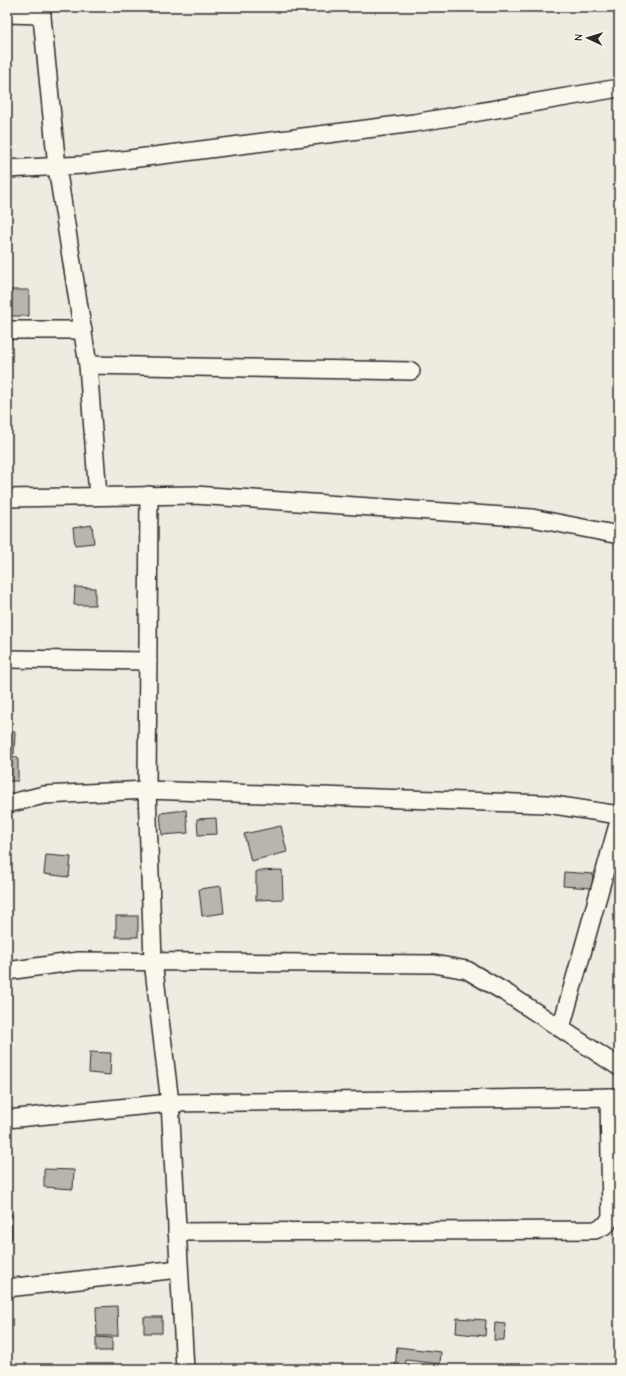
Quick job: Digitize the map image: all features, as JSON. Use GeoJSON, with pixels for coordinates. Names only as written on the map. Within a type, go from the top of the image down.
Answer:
{"type":"FeatureCollection","features":[{"type":"Feature","properties":{"kind":"street"},"geometry":{"type":"LineString","coordinates":[[7,14],[42,11],[57,167],[88,365],[98,496]]}},
{"type":"Feature","properties":{"kind":"street"},"geometry":{"type":"LineString","coordinates":[[7,169],[83,165],[414,123],[619,88]]}},
{"type":"Feature","properties":{"kind":"street"},"geometry":{"type":"LineString","coordinates":[[7,330],[83,330]]}},
{"type":"Feature","properties":{"kind":"street"},"geometry":{"type":"LineString","coordinates":[[88,365],[411,371]]}},
{"type":"Feature","properties":{"kind":"street"},"geometry":{"type":"LineString","coordinates":[[149,495],[146,790],[153,961],[170,1103],[185,1369]]}},
{"type":"Feature","properties":{"kind":"street"},"geometry":{"type":"LineString","coordinates":[[7,498],[195,495],[532,518],[619,535]]}},
{"type":"Feature","properties":{"kind":"street"},"geometry":{"type":"LineString","coordinates":[[7,659],[148,661]]}},
{"type":"Feature","properties":{"kind":"street"},"geometry":{"type":"LineString","coordinates":[[7,804],[44,795],[146,790],[547,804],[619,815]]}},
{"type":"Feature","properties":{"kind":"street"},"geometry":{"type":"LineString","coordinates":[[560,1028],[619,821]]}},
{"type":"Feature","properties":{"kind":"street"},"geometry":{"type":"LineString","coordinates":[[7,971],[79,961],[434,964],[467,970],[508,994],[619,1066]]}},
{"type":"Feature","properties":{"kind":"street"},"geometry":{"type":"LineString","coordinates":[[7,1119],[170,1103],[614,1097],[611,1217],[606,1225],[595,1230],[177,1232]]}},
{"type":"Feature","properties":{"kind":"street"},"geometry":{"type":"LineString","coordinates":[[7,1288],[179,1269]]}},
{"type":"Feature","properties":{"kind":"building"},"geometry":{"type":"Polygon","coordinates":[[[7,278],[9,278],[9,290],[29,290],[29,316],[7,316],[7,278]]]}},
{"type":"Feature","properties":{"kind":"building"},"geometry":{"type":"Polygon","coordinates":[[[92,525],[94,543],[75,545],[73,528],[92,525]]]}},
{"type":"Feature","properties":{"kind":"building"},"geometry":{"type":"Polygon","coordinates":[[[75,587],[95,588],[95,605],[74,605],[75,587]]]}},
{"type":"Feature","properties":{"kind":"building"},"geometry":{"type":"Polygon","coordinates":[[[7,731],[15,732],[14,754],[7,754],[7,731]]]}},
{"type":"Feature","properties":{"kind":"building"},"geometry":{"type":"Polygon","coordinates":[[[7,756],[18,757],[18,781],[7,781],[7,756]]]}},
{"type":"Feature","properties":{"kind":"building"},"geometry":{"type":"Polygon","coordinates":[[[186,810],[188,833],[162,835],[160,813],[186,810]]]}},
{"type":"Feature","properties":{"kind":"building"},"geometry":{"type":"Polygon","coordinates":[[[216,818],[217,834],[198,835],[197,819],[216,818]]]}},
{"type":"Feature","properties":{"kind":"building"},"geometry":{"type":"Polygon","coordinates":[[[281,826],[287,852],[251,861],[244,834],[281,826]]]}},
{"type":"Feature","properties":{"kind":"building"},"geometry":{"type":"Polygon","coordinates":[[[46,855],[71,857],[69,877],[44,874],[46,855]]]}},
{"type":"Feature","properties":{"kind":"building"},"geometry":{"type":"Polygon","coordinates":[[[282,870],[283,899],[256,900],[256,871],[282,870]]]}},
{"type":"Feature","properties":{"kind":"building"},"geometry":{"type":"Polygon","coordinates":[[[564,872],[593,874],[592,888],[563,886],[564,872]]]}},
{"type":"Feature","properties":{"kind":"building"},"geometry":{"type":"Polygon","coordinates":[[[221,886],[224,913],[202,916],[199,889],[221,886]]]}},
{"type":"Feature","properties":{"kind":"building"},"geometry":{"type":"Polygon","coordinates":[[[116,916],[138,916],[138,937],[116,937],[116,916]]]}},
{"type":"Feature","properties":{"kind":"building"},"geometry":{"type":"Polygon","coordinates":[[[90,1052],[111,1053],[110,1075],[89,1073],[90,1052]]]}},
{"type":"Feature","properties":{"kind":"building"},"geometry":{"type":"Polygon","coordinates":[[[44,1169],[74,1170],[73,1189],[44,1187],[44,1169]]]}},
{"type":"Feature","properties":{"kind":"building"},"geometry":{"type":"Polygon","coordinates":[[[7,1214],[12,1214],[12,1239],[7,1239],[7,1214]]]}},
{"type":"Feature","properties":{"kind":"building"},"geometry":{"type":"Polygon","coordinates":[[[117,1306],[118,1336],[97,1336],[96,1307],[117,1306]]]}},
{"type":"Feature","properties":{"kind":"building"},"geometry":{"type":"Polygon","coordinates":[[[144,1317],[162,1317],[162,1333],[144,1333],[144,1317]]]}},
{"type":"Feature","properties":{"kind":"building"},"geometry":{"type":"Polygon","coordinates":[[[457,1318],[486,1320],[485,1336],[456,1333],[457,1318]]]}},
{"type":"Feature","properties":{"kind":"building"},"geometry":{"type":"Polygon","coordinates":[[[495,1323],[505,1324],[504,1340],[494,1340],[495,1323]]]}},
{"type":"Feature","properties":{"kind":"building"},"geometry":{"type":"Polygon","coordinates":[[[96,1337],[112,1338],[112,1351],[96,1351],[96,1337]]]}},
{"type":"Feature","properties":{"kind":"building"},"geometry":{"type":"Polygon","coordinates":[[[397,1347],[441,1352],[440,1364],[406,1360],[405,1369],[395,1369],[397,1347]]]}}]}
